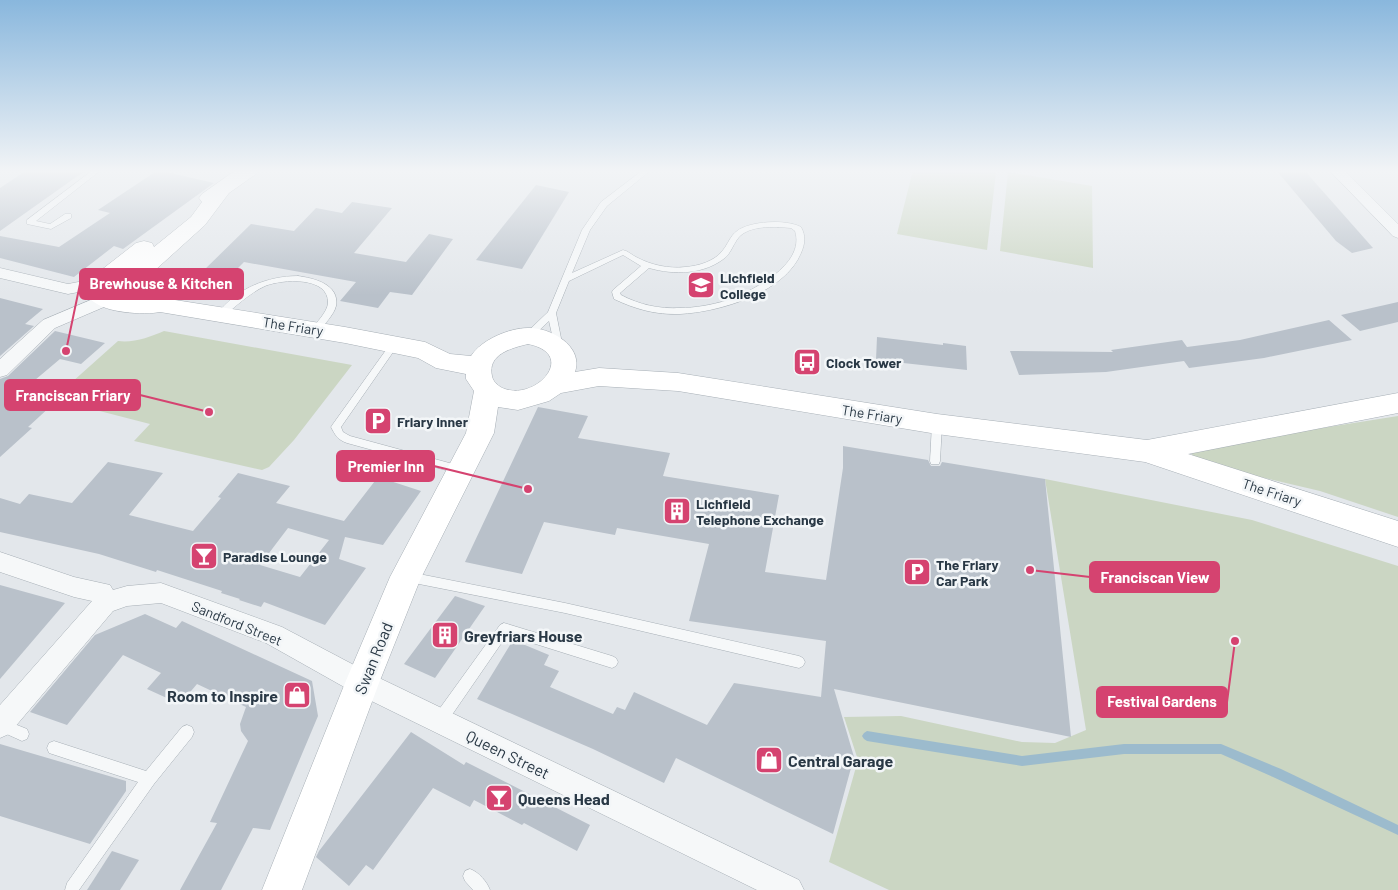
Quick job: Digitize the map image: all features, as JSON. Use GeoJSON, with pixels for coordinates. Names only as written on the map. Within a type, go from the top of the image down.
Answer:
{"type":"FeatureCollection","features":[{"type":"Feature","properties":{"kind":"street"},"geometry":{"type":"LineString","coordinates":[[0,370],[49,324],[102,292],[195,212]]}},
{"type":"Feature","properties":{"kind":"street","name":"The Friary"},"geometry":{"type":"LineString","coordinates":[[205,212],[198,221],[131,280],[130,285],[143,300],[161,305],[316,330],[424,351],[445,362],[484,357]]}},
{"type":"Feature","properties":{"kind":"street"},"geometry":{"type":"LineString","coordinates":[[1376,212],[1398,234]]}},
{"type":"Feature","properties":{"kind":"street"},"geometry":{"type":"LineString","coordinates":[[0,273],[68,289],[102,292]]}},
{"type":"Feature","properties":{"kind":"street","name":"The Friary"},"geometry":{"type":"LineString","coordinates":[[102,292],[120,306],[161,305]]}},
{"type":"Feature","properties":{"kind":"street"},"geometry":{"type":"LineString","coordinates":[[528,336],[552,343],[560,365],[547,390],[526,398],[513,399],[498,397],[487,391],[478,380],[484,357],[514,338],[528,336]]}},
{"type":"Feature","properties":{"kind":"street","name":"The Friary"},"geometry":{"type":"LineString","coordinates":[[560,365],[599,377],[678,382],[937,424],[1146,451],[1398,534]]}},
{"type":"Feature","properties":{"kind":"street","name":"Swan Road"},"geometry":{"type":"LineString","coordinates":[[282,890],[362,683],[406,577],[480,433],[487,391]]}},
{"type":"Feature","properties":{"kind":"street","name":"Swan Road"},"geometry":{"type":"LineString","coordinates":[[480,433],[526,398]]}},
{"type":"Feature","properties":{"kind":"street","name":"The Friary"},"geometry":{"type":"LineString","coordinates":[[1146,451],[1398,403]]}},
{"type":"Feature","properties":{"kind":"street"},"geometry":{"type":"LineString","coordinates":[[0,562],[74,587],[102,592],[105,603],[0,725]]}},
{"type":"Feature","properties":{"kind":"street","name":"Sandford Street"},"geometry":{"type":"LineString","coordinates":[[105,603],[127,596],[161,593],[274,635],[362,683]]}},
{"type":"Feature","properties":{"kind":"street","name":"Queen Street"},"geometry":{"type":"LineString","coordinates":[[362,683],[790,890]]}},
{"type":"Feature","properties":{"kind":"lane"},"geometry":{"type":"LineString","coordinates":[[43,212],[30,222],[51,227],[68,216]]}},
{"type":"Feature","properties":{"kind":"lane"},"geometry":{"type":"LineString","coordinates":[[528,336],[552,313],[586,230],[599,212]]}},
{"type":"Feature","properties":{"kind":"lane"},"geometry":{"type":"LineString","coordinates":[[565,280],[623,252],[636,262],[671,270],[684,270],[707,264],[726,253],[741,230],[786,224],[798,228],[800,233],[798,253],[778,277],[765,287],[746,296],[708,308],[664,311],[635,306],[617,297],[616,292],[647,265]]}},
{"type":"Feature","properties":{"kind":"lane"},"geometry":{"type":"LineString","coordinates":[[221,314],[245,293],[256,287],[283,278],[298,278],[324,285],[331,295],[332,306],[316,330]]}},
{"type":"Feature","properties":{"kind":"lane"},"geometry":{"type":"LineString","coordinates":[[552,313],[560,365]]}},
{"type":"Feature","properties":{"kind":"lane"},"geometry":{"type":"LineString","coordinates":[[394,345],[336,427],[339,434],[347,439],[461,470]]}},
{"type":"Feature","properties":{"kind":"lane"},"geometry":{"type":"LineString","coordinates":[[935,461],[937,424]]}},
{"type":"Feature","properties":{"kind":"lane"},"geometry":{"type":"LineString","coordinates":[[406,577],[566,608],[799,662]]}},
{"type":"Feature","properties":{"kind":"lane"},"geometry":{"type":"LineString","coordinates":[[440,721],[504,630],[612,662]]}},
{"type":"Feature","properties":{"kind":"lane"},"geometry":{"type":"LineString","coordinates":[[0,725],[22,734]]}},
{"type":"Feature","properties":{"kind":"lane"},"geometry":{"type":"LineString","coordinates":[[72,888],[150,779],[187,732]]}},
{"type":"Feature","properties":{"kind":"lane"},"geometry":{"type":"LineString","coordinates":[[54,748],[150,779]]}},
{"type":"Feature","properties":{"kind":"lane"},"geometry":{"type":"LineString","coordinates":[[470,876],[483,890]]}},
{"type":"Feature","properties":{"kind":"green space"},"geometry":{"type":"Polygon","coordinates":[[[903,212],[991,212],[987,250],[897,234],[903,212]]]}},
{"type":"Feature","properties":{"kind":"green space"},"geometry":{"type":"Polygon","coordinates":[[[1004,212],[1092,212],[1093,268],[1000,251],[1004,212]]]}},
{"type":"Feature","properties":{"kind":"green space"},"geometry":{"type":"Polygon","coordinates":[[[164,331],[352,365],[294,440],[269,467],[262,470],[134,441],[150,424],[53,399],[118,341],[136,340],[164,331]]]}},
{"type":"Feature","properties":{"kind":"green space"},"geometry":{"type":"Polygon","coordinates":[[[1398,416],[1398,517],[1320,491],[1196,462],[1189,449],[1398,416]]]}},
{"type":"Feature","properties":{"kind":"green space"},"geometry":{"type":"Polygon","coordinates":[[[1045,479],[1252,520],[1398,566],[1398,890],[889,890],[829,862],[858,760],[844,717],[901,716],[1022,742],[1055,743],[1086,730],[1045,479]]]}},
{"type":"Feature","properties":{"kind":"building"},"geometry":{"type":"Polygon","coordinates":[[[0,212],[27,212],[0,231],[0,212]]]}},
{"type":"Feature","properties":{"kind":"building"},"geometry":{"type":"Polygon","coordinates":[[[104,212],[175,212],[123,249],[114,246],[74,277],[0,258],[0,236],[59,247],[110,213],[104,212]]]}},
{"type":"Feature","properties":{"kind":"building"},"geometry":{"type":"Polygon","coordinates":[[[313,212],[389,212],[354,253],[406,262],[429,234],[453,239],[412,295],[390,292],[378,308],[340,301],[356,282],[244,262],[229,277],[201,273],[251,224],[294,231],[313,212]]]}},
{"type":"Feature","properties":{"kind":"building"},"geometry":{"type":"Polygon","coordinates":[[[515,212],[557,212],[522,269],[476,260],[515,212]]]}},
{"type":"Feature","properties":{"kind":"building"},"geometry":{"type":"Polygon","coordinates":[[[1311,212],[1341,212],[1373,248],[1352,253],[1336,241],[1311,212]]]}},
{"type":"Feature","properties":{"kind":"building"},"geometry":{"type":"Polygon","coordinates":[[[0,298],[43,309],[25,324],[34,326],[0,356],[0,298]]]}},
{"type":"Feature","properties":{"kind":"building"},"geometry":{"type":"Polygon","coordinates":[[[1398,302],[1398,322],[1360,331],[1341,315],[1398,302]]]}},
{"type":"Feature","properties":{"kind":"building"},"geometry":{"type":"Polygon","coordinates":[[[1329,320],[1352,340],[1264,358],[1189,368],[1184,361],[1106,372],[1019,375],[1010,351],[1113,352],[1111,350],[1182,340],[1187,347],[1240,340],[1329,320]]]}},
{"type":"Feature","properties":{"kind":"building"},"geometry":{"type":"Polygon","coordinates":[[[55,331],[105,343],[81,364],[60,359],[16,396],[52,405],[28,427],[32,428],[0,457],[0,379],[8,376],[55,331]]]}},
{"type":"Feature","properties":{"kind":"building"},"geometry":{"type":"Polygon","coordinates":[[[877,337],[966,346],[967,370],[876,360],[877,337]]]}},
{"type":"Feature","properties":{"kind":"building"},"geometry":{"type":"Polygon","coordinates":[[[538,407],[588,416],[578,438],[670,453],[663,476],[779,495],[765,572],[826,580],[843,468],[843,446],[928,460],[931,466],[940,466],[942,462],[1045,479],[1071,737],[834,689],[854,757],[833,834],[676,758],[664,783],[593,749],[477,699],[513,640],[549,655],[544,665],[559,671],[550,687],[613,714],[617,707],[625,710],[634,692],[707,725],[734,683],[821,697],[826,641],[689,621],[709,544],[617,528],[615,535],[544,522],[522,574],[465,562],[538,407]]]}},
{"type":"Feature","properties":{"kind":"building"},"geometry":{"type":"Polygon","coordinates":[[[108,462],[163,473],[129,515],[193,531],[221,498],[218,497],[238,473],[290,486],[276,503],[344,521],[378,477],[421,491],[383,545],[345,537],[339,559],[366,568],[325,625],[264,602],[261,607],[239,600],[221,593],[222,591],[157,570],[156,572],[99,554],[0,532],[0,498],[20,504],[29,494],[72,503],[108,462]],[[288,528],[260,565],[300,577],[329,540],[288,528]]]}},
{"type":"Feature","properties":{"kind":"building"},"geometry":{"type":"Polygon","coordinates":[[[0,585],[65,603],[0,679],[0,585]]]}},
{"type":"Feature","properties":{"kind":"building","name":"Greyfriars House"},"geometry":{"type":"Polygon","coordinates":[[[455,596],[485,606],[435,678],[404,664],[455,596]]]}},
{"type":"Feature","properties":{"kind":"building"},"geometry":{"type":"Polygon","coordinates":[[[145,614],[176,628],[182,621],[312,681],[318,716],[270,830],[253,828],[221,890],[180,890],[217,823],[210,822],[248,741],[241,731],[240,724],[246,707],[197,684],[180,704],[147,689],[161,673],[123,655],[67,725],[30,712],[95,635],[145,614]]]}},
{"type":"Feature","properties":{"kind":"building"},"geometry":{"type":"Polygon","coordinates":[[[411,732],[464,765],[466,762],[590,825],[577,851],[524,823],[522,825],[474,800],[470,807],[433,788],[373,870],[366,865],[349,886],[316,857],[411,732]]]}},
{"type":"Feature","properties":{"kind":"building"},"geometry":{"type":"Polygon","coordinates":[[[0,744],[126,781],[126,791],[90,844],[0,816],[0,744]]]}},
{"type":"Feature","properties":{"kind":"building"},"geometry":{"type":"Polygon","coordinates":[[[112,851],[139,860],[120,890],[87,890],[112,851]]]}},
{"type":"Feature","properties":{"kind":"waterway"},"geometry":{"type":"LineString","coordinates":[[867,736],[1022,761],[1124,749],[1221,749],[1398,830]]}},
{"type":"Feature","properties":{"kind":"place","name":"Lichfield College"},"geometry":{"type":"Point","coordinates":[701,285]}},
{"type":"Feature","properties":{"kind":"place","name":"Brewhouse & Kitchen"},"geometry":{"type":"Point","coordinates":[66,351]}},
{"type":"Feature","properties":{"kind":"place","name":"Clock Tower"},"geometry":{"type":"Point","coordinates":[807,362]}},
{"type":"Feature","properties":{"kind":"place","name":"Franciscan Friary"},"geometry":{"type":"Point","coordinates":[209,412]}},
{"type":"Feature","properties":{"kind":"place","name":"Friary Inner"},"geometry":{"type":"Point","coordinates":[378,421]}},
{"type":"Feature","properties":{"kind":"place","name":"Premier Inn"},"geometry":{"type":"Point","coordinates":[528,489]}},
{"type":"Feature","properties":{"kind":"place","name":"Lichfield Telephone Exchange"},"geometry":{"type":"Point","coordinates":[677,511]}},
{"type":"Feature","properties":{"kind":"place","name":"Paradise Lounge"},"geometry":{"type":"Point","coordinates":[204,556]}},
{"type":"Feature","properties":{"kind":"place","name":"Franciscan View"},"geometry":{"type":"Point","coordinates":[1030,570]}},
{"type":"Feature","properties":{"kind":"place","name":"The Friary Car Park"},"geometry":{"type":"Point","coordinates":[917,572]}},
{"type":"Feature","properties":{"kind":"place","name":"Greyfriars House"},"geometry":{"type":"Point","coordinates":[445,635]}},
{"type":"Feature","properties":{"kind":"place","name":"Festival Gardens"},"geometry":{"type":"Point","coordinates":[1235,641]}},
{"type":"Feature","properties":{"kind":"place","name":"Room to Inspire"},"geometry":{"type":"Point","coordinates":[297,695]}},
{"type":"Feature","properties":{"kind":"place","name":"Central Garage"},"geometry":{"type":"Point","coordinates":[769,760]}},
{"type":"Feature","properties":{"kind":"place","name":"Queens Head"},"geometry":{"type":"Point","coordinates":[499,798]}}]}
